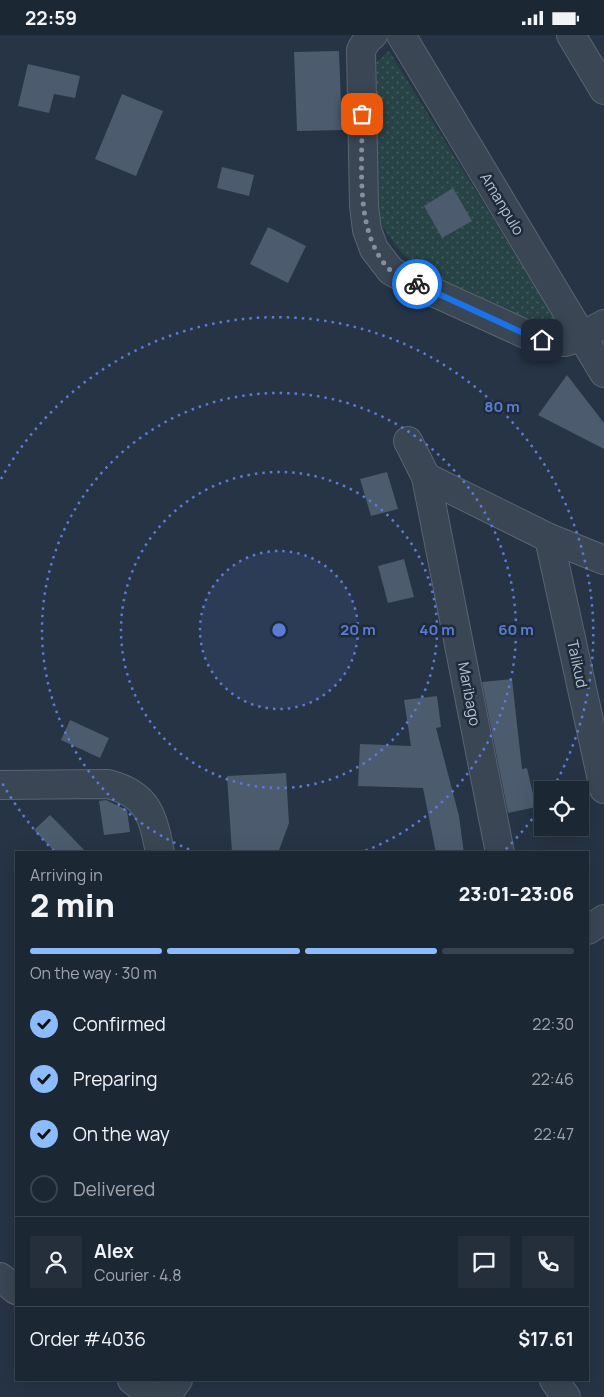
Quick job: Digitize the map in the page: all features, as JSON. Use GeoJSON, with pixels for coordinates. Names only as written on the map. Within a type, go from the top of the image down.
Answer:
{"type":"FeatureCollection","features":[{"type":"Feature","properties":{"kind":"street"},"geometry":{"type":"LineString","coordinates":[[372,35],[361,50],[361,58],[364,206],[367,230],[374,249],[391,271],[532,337],[565,342],[593,331]]}},
{"type":"Feature","properties":{"kind":"street","name":"Amanpulo"},"geometry":{"type":"LineString","coordinates":[[401,35],[593,331],[604,373]]}},
{"type":"Feature","properties":{"kind":"street"},"geometry":{"type":"LineString","coordinates":[[571,35],[604,90]]}},
{"type":"Feature","properties":{"kind":"street","name":"Maribago"},"geometry":{"type":"LineString","coordinates":[[408,441],[426,477],[500,851]]}},
{"type":"Feature","properties":{"kind":"street"},"geometry":{"type":"LineString","coordinates":[[426,477],[549,538],[604,560]]}},
{"type":"Feature","properties":{"kind":"street","name":"Talikud"},"geometry":{"type":"LineString","coordinates":[[549,538],[604,789]]}},
{"type":"Feature","properties":{"kind":"street"},"geometry":{"type":"LineString","coordinates":[[0,785],[108,783],[123,787],[136,795],[147,807],[154,823],[160,851]]}},
{"type":"Feature","properties":{"kind":"street"},"geometry":{"type":"LineString","coordinates":[[589,929],[604,919]]}},
{"type":"Feature","properties":{"kind":"street"},"geometry":{"type":"LineString","coordinates":[[0,1277],[15,1289]]}},
{"type":"Feature","properties":{"kind":"street"},"geometry":{"type":"LineString","coordinates":[[133,1381],[154,1397]]}},
{"type":"Feature","properties":{"kind":"street"},"geometry":{"type":"LineString","coordinates":[[165,1397],[177,1381]]}},
{"type":"Feature","properties":{"kind":"street"},"geometry":{"type":"LineString","coordinates":[[555,1381],[566,1397]]}},
{"type":"Feature","properties":{"kind":"green space"},"geometry":{"type":"Polygon","coordinates":[[[389,51],[559,325],[497,316],[428,280],[396,246],[378,220],[367,71],[389,51]]]}},
{"type":"Feature","properties":{"kind":"building"},"geometry":{"type":"Polygon","coordinates":[[[339,51],[342,130],[297,131],[294,52],[339,51]]]}},
{"type":"Feature","properties":{"kind":"building"},"geometry":{"type":"Polygon","coordinates":[[[28,64],[80,76],[75,98],[54,94],[49,113],[18,106],[28,64]]]}},
{"type":"Feature","properties":{"kind":"building"},"geometry":{"type":"Polygon","coordinates":[[[122,94],[163,111],[136,176],[95,159],[122,94]]]}},
{"type":"Feature","properties":{"kind":"building"},"geometry":{"type":"Polygon","coordinates":[[[222,167],[254,175],[249,196],[217,188],[222,167]]]}},
{"type":"Feature","properties":{"kind":"building"},"geometry":{"type":"Polygon","coordinates":[[[453,188],[472,221],[442,238],[424,206],[453,188]]]}},
{"type":"Feature","properties":{"kind":"building"},"geometry":{"type":"Polygon","coordinates":[[[268,227],[306,246],[288,283],[250,264],[268,227]]]}},
{"type":"Feature","properties":{"kind":"building"},"geometry":{"type":"Polygon","coordinates":[[[567,375],[604,423],[604,449],[538,415],[567,375]]]}},
{"type":"Feature","properties":{"kind":"building"},"geometry":{"type":"Polygon","coordinates":[[[387,472],[398,509],[371,516],[360,479],[387,472]]]}},
{"type":"Feature","properties":{"kind":"building"},"geometry":{"type":"Polygon","coordinates":[[[404,559],[414,597],[388,603],[378,566],[404,559]]]}},
{"type":"Feature","properties":{"kind":"building"},"geometry":{"type":"Polygon","coordinates":[[[512,679],[522,769],[527,768],[534,798],[534,807],[508,813],[482,682],[512,679]]]}},
{"type":"Feature","properties":{"kind":"building"},"geometry":{"type":"Polygon","coordinates":[[[437,696],[441,727],[436,728],[459,816],[464,851],[436,851],[423,788],[358,786],[360,744],[411,746],[404,700],[437,696]]]}},
{"type":"Feature","properties":{"kind":"building"},"geometry":{"type":"Polygon","coordinates":[[[70,720],[109,738],[100,758],[61,740],[70,720]]]}},
{"type":"Feature","properties":{"kind":"building"},"geometry":{"type":"Polygon","coordinates":[[[286,773],[289,823],[279,851],[232,851],[227,776],[286,773]]]}},
{"type":"Feature","properties":{"kind":"building"},"geometry":{"type":"Polygon","coordinates":[[[106,800],[127,810],[130,832],[104,835],[99,801],[106,800]]]}},
{"type":"Feature","properties":{"kind":"building"},"geometry":{"type":"Polygon","coordinates":[[[50,815],[85,851],[54,851],[34,830],[50,815]]]}},
{"type":"Feature","properties":{"kind":"way so far"},"geometry":{"type":"LineString","coordinates":[[362,114],[364,206],[367,230],[374,249],[391,271],[417,284]]}},
{"type":"Feature","properties":{"kind":"route"},"geometry":{"type":"LineString","coordinates":[[417,284],[542,340]]}}]}
